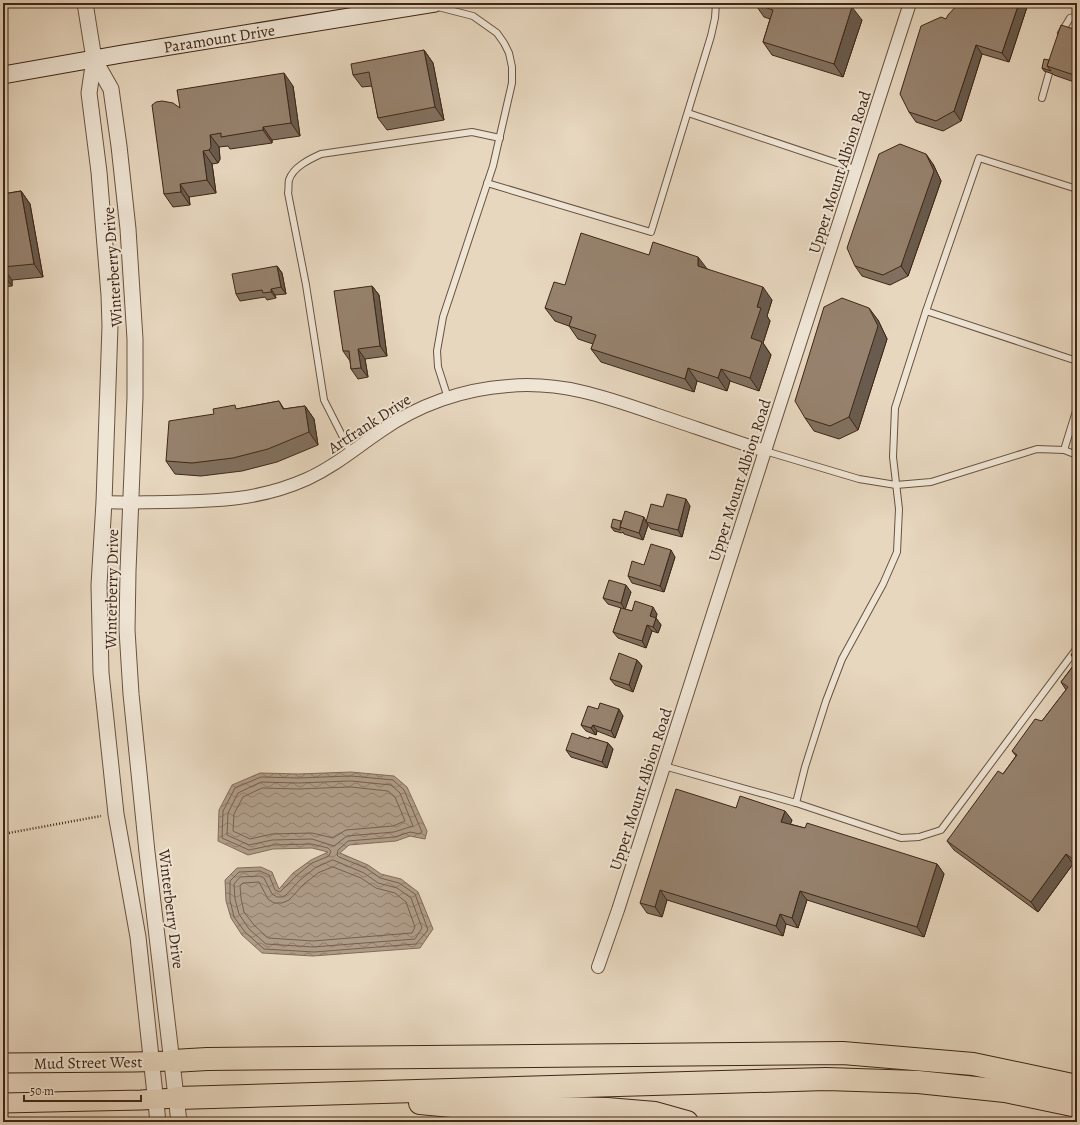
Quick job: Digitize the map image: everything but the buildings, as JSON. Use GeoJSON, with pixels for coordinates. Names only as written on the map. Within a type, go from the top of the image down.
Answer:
{"type":"FeatureCollection","features":[{"type":"Feature","properties":{"kind":"highway"},"geometry":{"type":"LineString","coordinates":[[173,1061],[207,1059],[618,1054],[844,1053],[973,1064],[1077,1086]]}},
{"type":"Feature","properties":{"kind":"highway"},"geometry":{"type":"LineString","coordinates":[[177,1098],[826,1080],[925,1083],[1005,1091],[1077,1106]]}},
{"type":"Feature","properties":{"kind":"highway"},"geometry":{"type":"LineString","coordinates":[[303,1094],[452,1106],[607,1109],[655,1113],[687,1122]]}},
{"type":"Feature","properties":{"kind":"main road","name":"Paramount Drive"},"geometry":{"type":"LineString","coordinates":[[3,75],[431,4]]}},
{"type":"Feature","properties":{"kind":"main road","name":"Mud Street West"},"geometry":{"type":"LineString","coordinates":[[3,1063],[173,1061]]}},
{"type":"Feature","properties":{"kind":"main road"},"geometry":{"type":"LineString","coordinates":[[3,1103],[177,1098]]}},
{"type":"Feature","properties":{"kind":"street","name":"Winterberry Drive"},"geometry":{"type":"LineString","coordinates":[[85,3],[94,59],[89,93],[99,172],[109,295],[110,326],[104,502],[98,584],[101,673],[116,814],[138,937],[158,1122]]}},
{"type":"Feature","properties":{"kind":"street","name":"Upper Mount Albion Road"},"geometry":{"type":"LineString","coordinates":[[598,967],[618,910],[910,3]]}},
{"type":"Feature","properties":{"kind":"street","name":"Winterberry Drive"},"geometry":{"type":"LineString","coordinates":[[94,59],[111,89],[128,229],[135,339],[135,397],[127,630],[131,694],[147,852],[173,1061],[179,1122]]}},
{"type":"Feature","properties":{"kind":"street","name":"Artfrank Drive"},"geometry":{"type":"LineString","coordinates":[[104,502],[212,502],[240,499],[290,486],[337,463],[380,431],[420,408],[470,391],[509,386],[528,385],[568,388],[605,397],[765,450]]}},
{"type":"Feature","properties":{"kind":"lane"},"geometry":{"type":"LineString","coordinates":[[487,182],[651,232],[711,36],[715,18],[716,3]]}},
{"type":"Feature","properties":{"kind":"lane"},"geometry":{"type":"LineString","coordinates":[[431,4],[473,16],[497,33],[504,43],[510,60],[512,83],[493,166],[443,317],[437,351],[438,368],[448,398]]}},
{"type":"Feature","properties":{"kind":"lane"},"geometry":{"type":"LineString","coordinates":[[1059,39],[1061,32],[1070,18],[1077,16]]}},
{"type":"Feature","properties":{"kind":"lane"},"geometry":{"type":"LineString","coordinates":[[1042,98],[1052,61]]}},
{"type":"Feature","properties":{"kind":"lane"},"geometry":{"type":"LineString","coordinates":[[688,113],[855,170]]}},
{"type":"Feature","properties":{"kind":"lane"},"geometry":{"type":"LineString","coordinates":[[351,453],[324,400],[306,285],[288,193],[289,179],[298,167],[307,160],[321,154],[472,132],[500,138]]}},
{"type":"Feature","properties":{"kind":"lane"},"geometry":{"type":"LineString","coordinates":[[796,803],[805,767],[826,700],[842,659],[883,584],[897,552],[899,510],[893,458],[895,408],[926,311],[979,158],[1077,189]]}},
{"type":"Feature","properties":{"kind":"lane"},"geometry":{"type":"LineString","coordinates":[[926,311],[1077,361]]}},
{"type":"Feature","properties":{"kind":"lane"},"geometry":{"type":"LineString","coordinates":[[1064,450],[1077,408]]}},
{"type":"Feature","properties":{"kind":"lane"},"geometry":{"type":"LineString","coordinates":[[765,450],[859,479],[896,485],[931,482],[1037,449],[1064,450],[1077,455]]}},
{"type":"Feature","properties":{"kind":"lane"},"geometry":{"type":"LineString","coordinates":[[664,766],[796,803],[901,838],[919,837],[941,830],[1077,648]]}},
{"type":"Feature","properties":{"kind":"path"},"geometry":{"type":"LineString","coordinates":[[3,834],[116,814]]}},
{"type":"Feature","properties":{"kind":"water"},"geometry":{"type":"Polygon","coordinates":[[[351,772],[394,776],[407,787],[427,831],[425,839],[410,836],[396,841],[349,845],[340,853],[368,865],[381,874],[401,879],[418,892],[433,929],[420,948],[313,956],[262,953],[242,935],[231,918],[226,901],[225,880],[237,868],[261,867],[272,872],[279,889],[293,873],[311,860],[328,852],[312,848],[273,849],[248,855],[218,841],[219,810],[232,785],[260,773],[298,774],[351,772]]]}}]}
